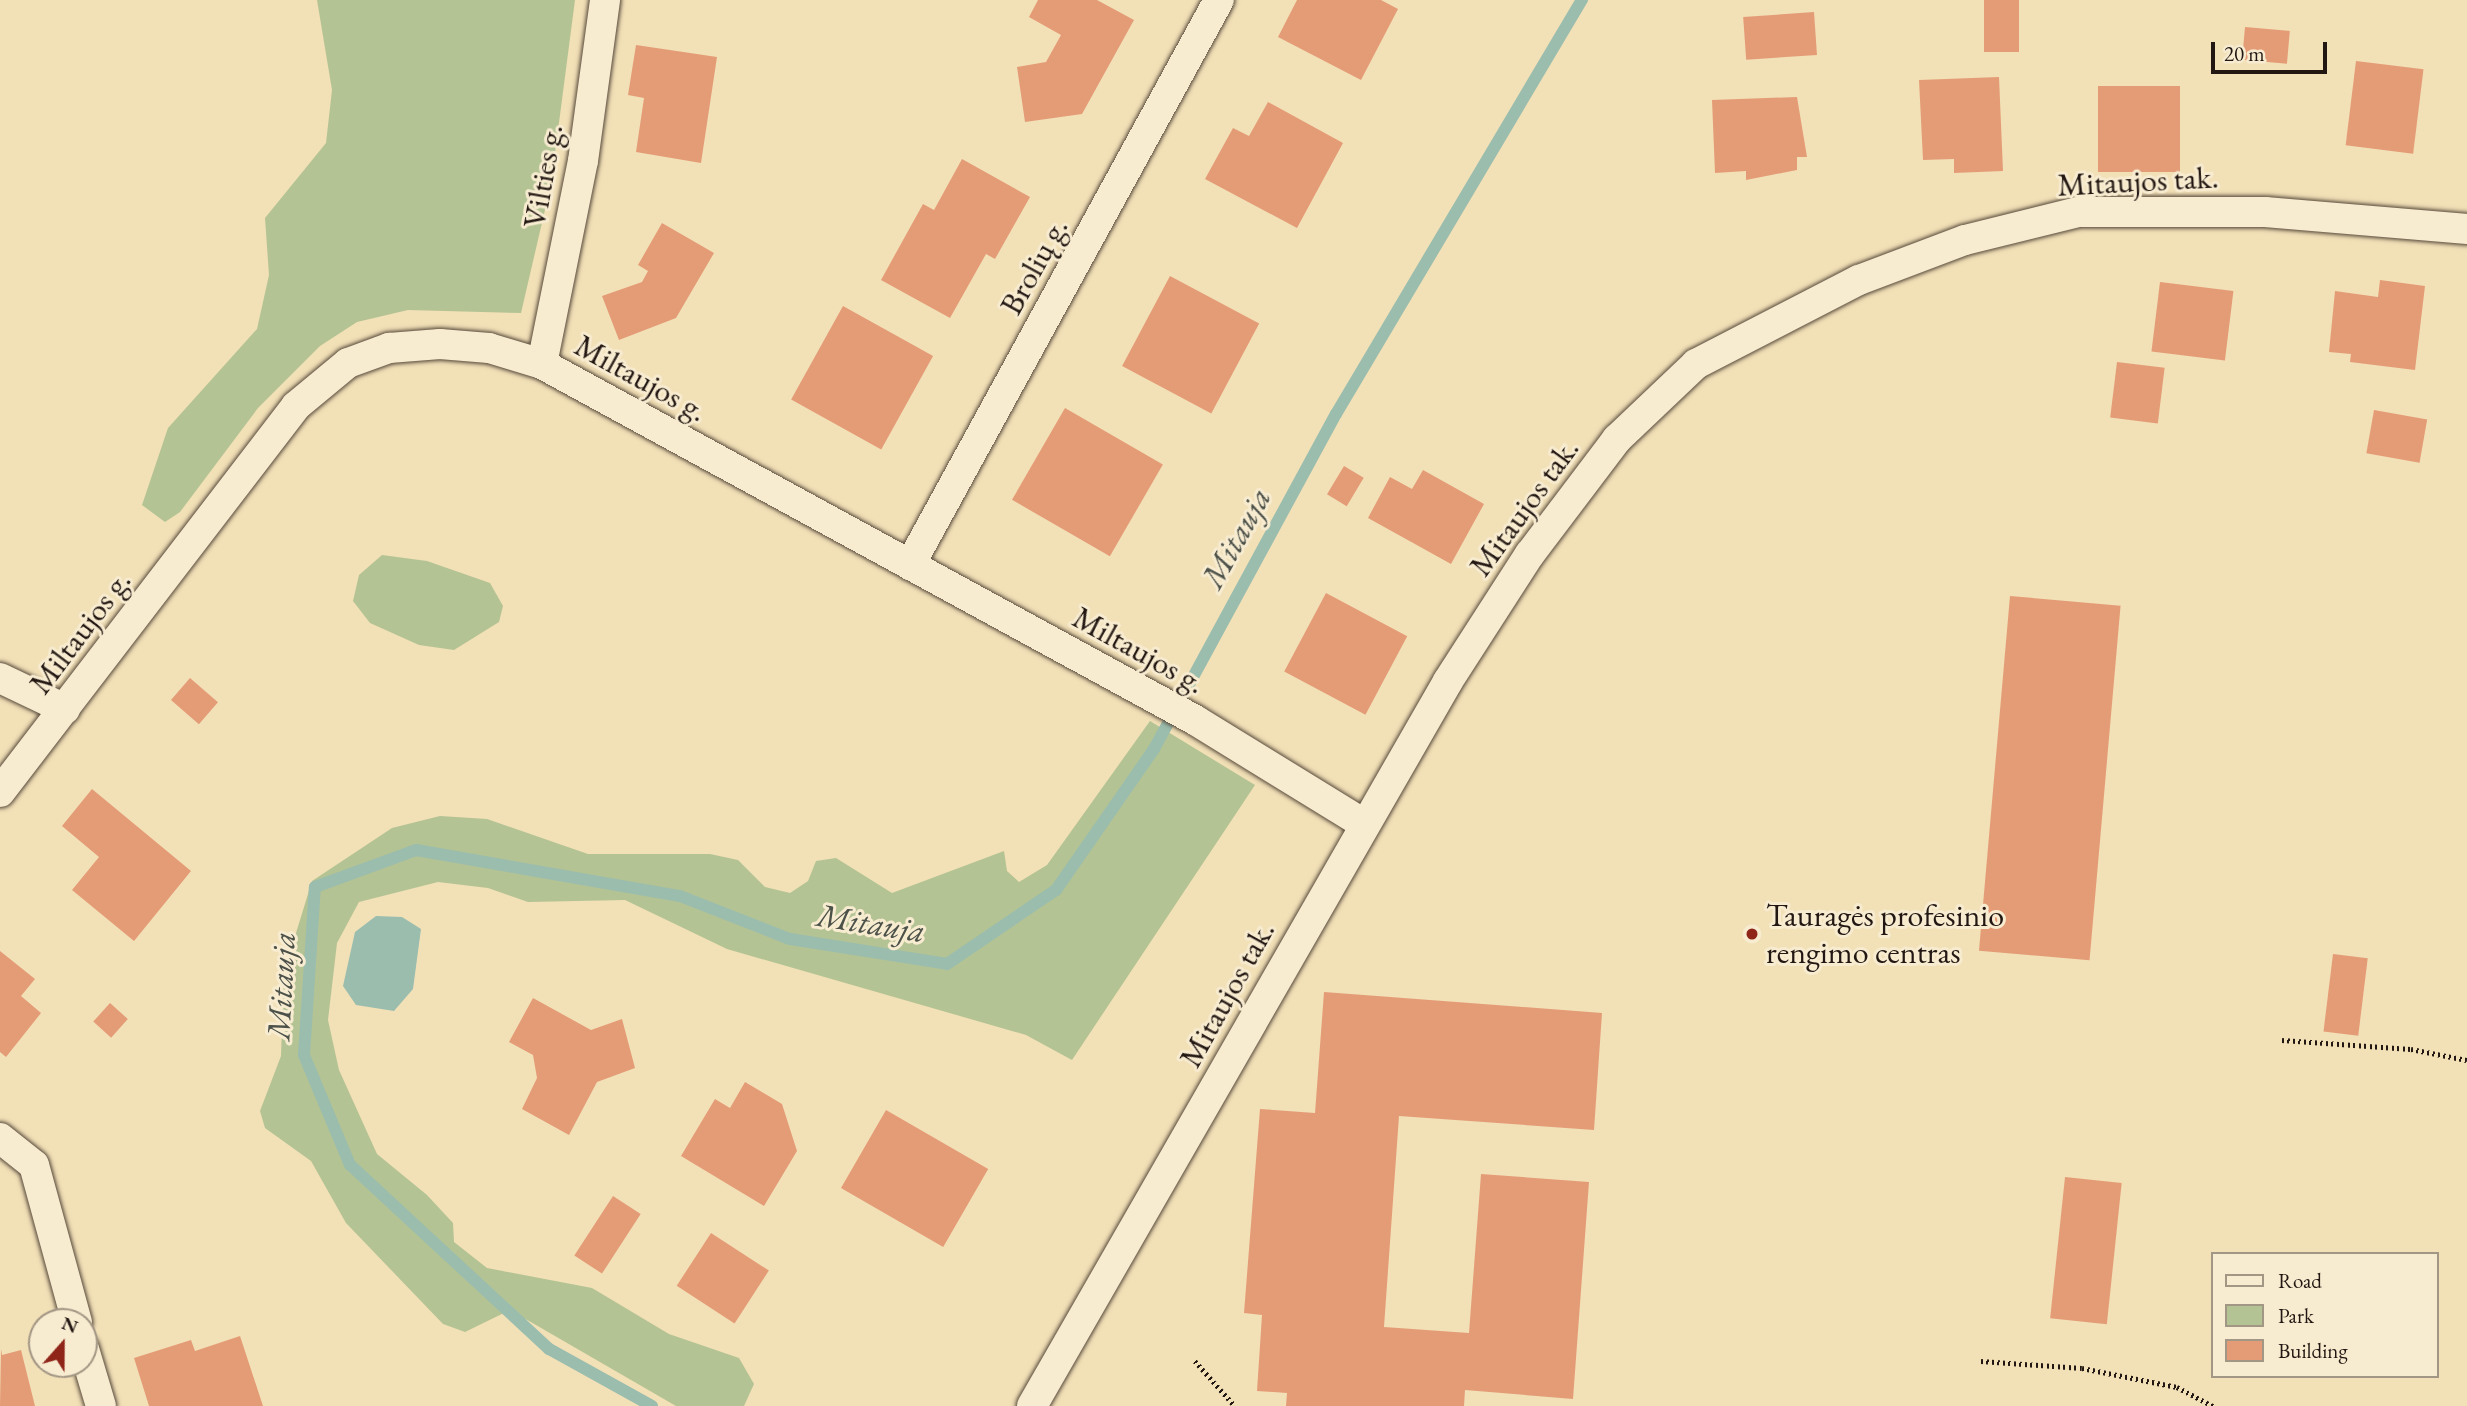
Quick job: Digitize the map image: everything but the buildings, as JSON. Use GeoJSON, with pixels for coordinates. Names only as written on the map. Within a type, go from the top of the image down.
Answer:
{"type":"FeatureCollection","features":[{"type":"Feature","properties":{"kind":"street","name":"Vilties g."},"geometry":{"type":"LineString","coordinates":[[542,364],[583,160],[605,0]]}},
{"type":"Feature","properties":{"kind":"street","name":"Brolių g."},"geometry":{"type":"LineString","coordinates":[[910,565],[1219,0]]}},
{"type":"Feature","properties":{"kind":"street","name":"Mitaujos tak."},"geometry":{"type":"LineString","coordinates":[[1032,1406],[1364,824],[1530,554],[1617,439],[1696,364],[1778,318],[1965,240],[2078,212],[2265,212],[2467,229]]}},
{"type":"Feature","properties":{"kind":"street","name":"Miltaujos g."},"geometry":{"type":"LineString","coordinates":[[0,792],[296,406],[348,363],[389,348],[440,344],[489,348],[542,364],[1195,720],[1364,824]]}},
{"type":"Feature","properties":{"kind":"street"},"geometry":{"type":"LineString","coordinates":[[0,678],[65,709]]}},
{"type":"Feature","properties":{"kind":"street"},"geometry":{"type":"LineString","coordinates":[[0,1138],[34,1165],[73,1308]]}},
{"type":"Feature","properties":{"kind":"street"},"geometry":{"type":"LineString","coordinates":[[93,1378],[101,1406]]}},
{"type":"Feature","properties":{"kind":"path"},"geometry":{"type":"LineString","coordinates":[[2282,1040],[2411,1049],[2467,1060]]}},
{"type":"Feature","properties":{"kind":"path"},"geometry":{"type":"LineString","coordinates":[[1195,1361],[1235,1406]]}},
{"type":"Feature","properties":{"kind":"path"},"geometry":{"type":"LineString","coordinates":[[1981,1361],[2082,1368],[2177,1387],[2213,1406]]}},
{"type":"Feature","properties":{"kind":"green space"},"geometry":{"type":"Polygon","coordinates":[[[317,0],[575,0],[551,184],[521,313],[408,310],[357,322],[320,346],[258,408],[180,512],[165,522],[142,505],[168,428],[257,329],[269,275],[265,218],[326,143],[332,90],[317,0]]]}},
{"type":"Feature","properties":{"kind":"green space"},"geometry":{"type":"Polygon","coordinates":[[[382,555],[427,561],[490,583],[503,606],[499,622],[454,650],[419,645],[370,623],[353,601],[359,575],[382,555]]]}},
{"type":"Feature","properties":{"kind":"green space"},"geometry":{"type":"Polygon","coordinates":[[[1150,721],[1255,785],[1072,1060],[1026,1035],[727,949],[625,900],[528,902],[488,888],[438,882],[359,902],[337,943],[328,1020],[339,1070],[377,1154],[427,1195],[453,1223],[454,1242],[487,1268],[592,1288],[669,1334],[739,1358],[754,1384],[744,1406],[676,1406],[510,1310],[465,1332],[443,1324],[346,1223],[311,1161],[265,1128],[260,1111],[281,1056],[284,972],[312,881],[392,828],[440,816],[487,819],[588,854],[710,854],[738,860],[765,887],[790,893],[808,881],[816,861],[836,858],[892,893],[1004,851],[1007,871],[1019,882],[1047,865],[1150,721]]]}},
{"type":"Feature","properties":{"kind":"shaded area"},"geometry":{"type":"Polygon","coordinates":[[[376,916],[402,917],[421,929],[413,989],[394,1011],[356,1005],[343,986],[355,932],[376,916]]]}},
{"type":"Feature","properties":{"kind":"waterway","name":"Mitauja"},"geometry":{"type":"LineString","coordinates":[[652,1406],[549,1349],[350,1165],[304,1055],[315,887],[416,850],[680,896],[790,939],[947,964],[1056,890],[1154,749],[1336,414],[1582,0]]}},
{"type":"Feature","properties":{"kind":"place","name":"Tauragės profesinio rengimo centras"},"geometry":{"type":"Point","coordinates":[1752,934]}}]}
